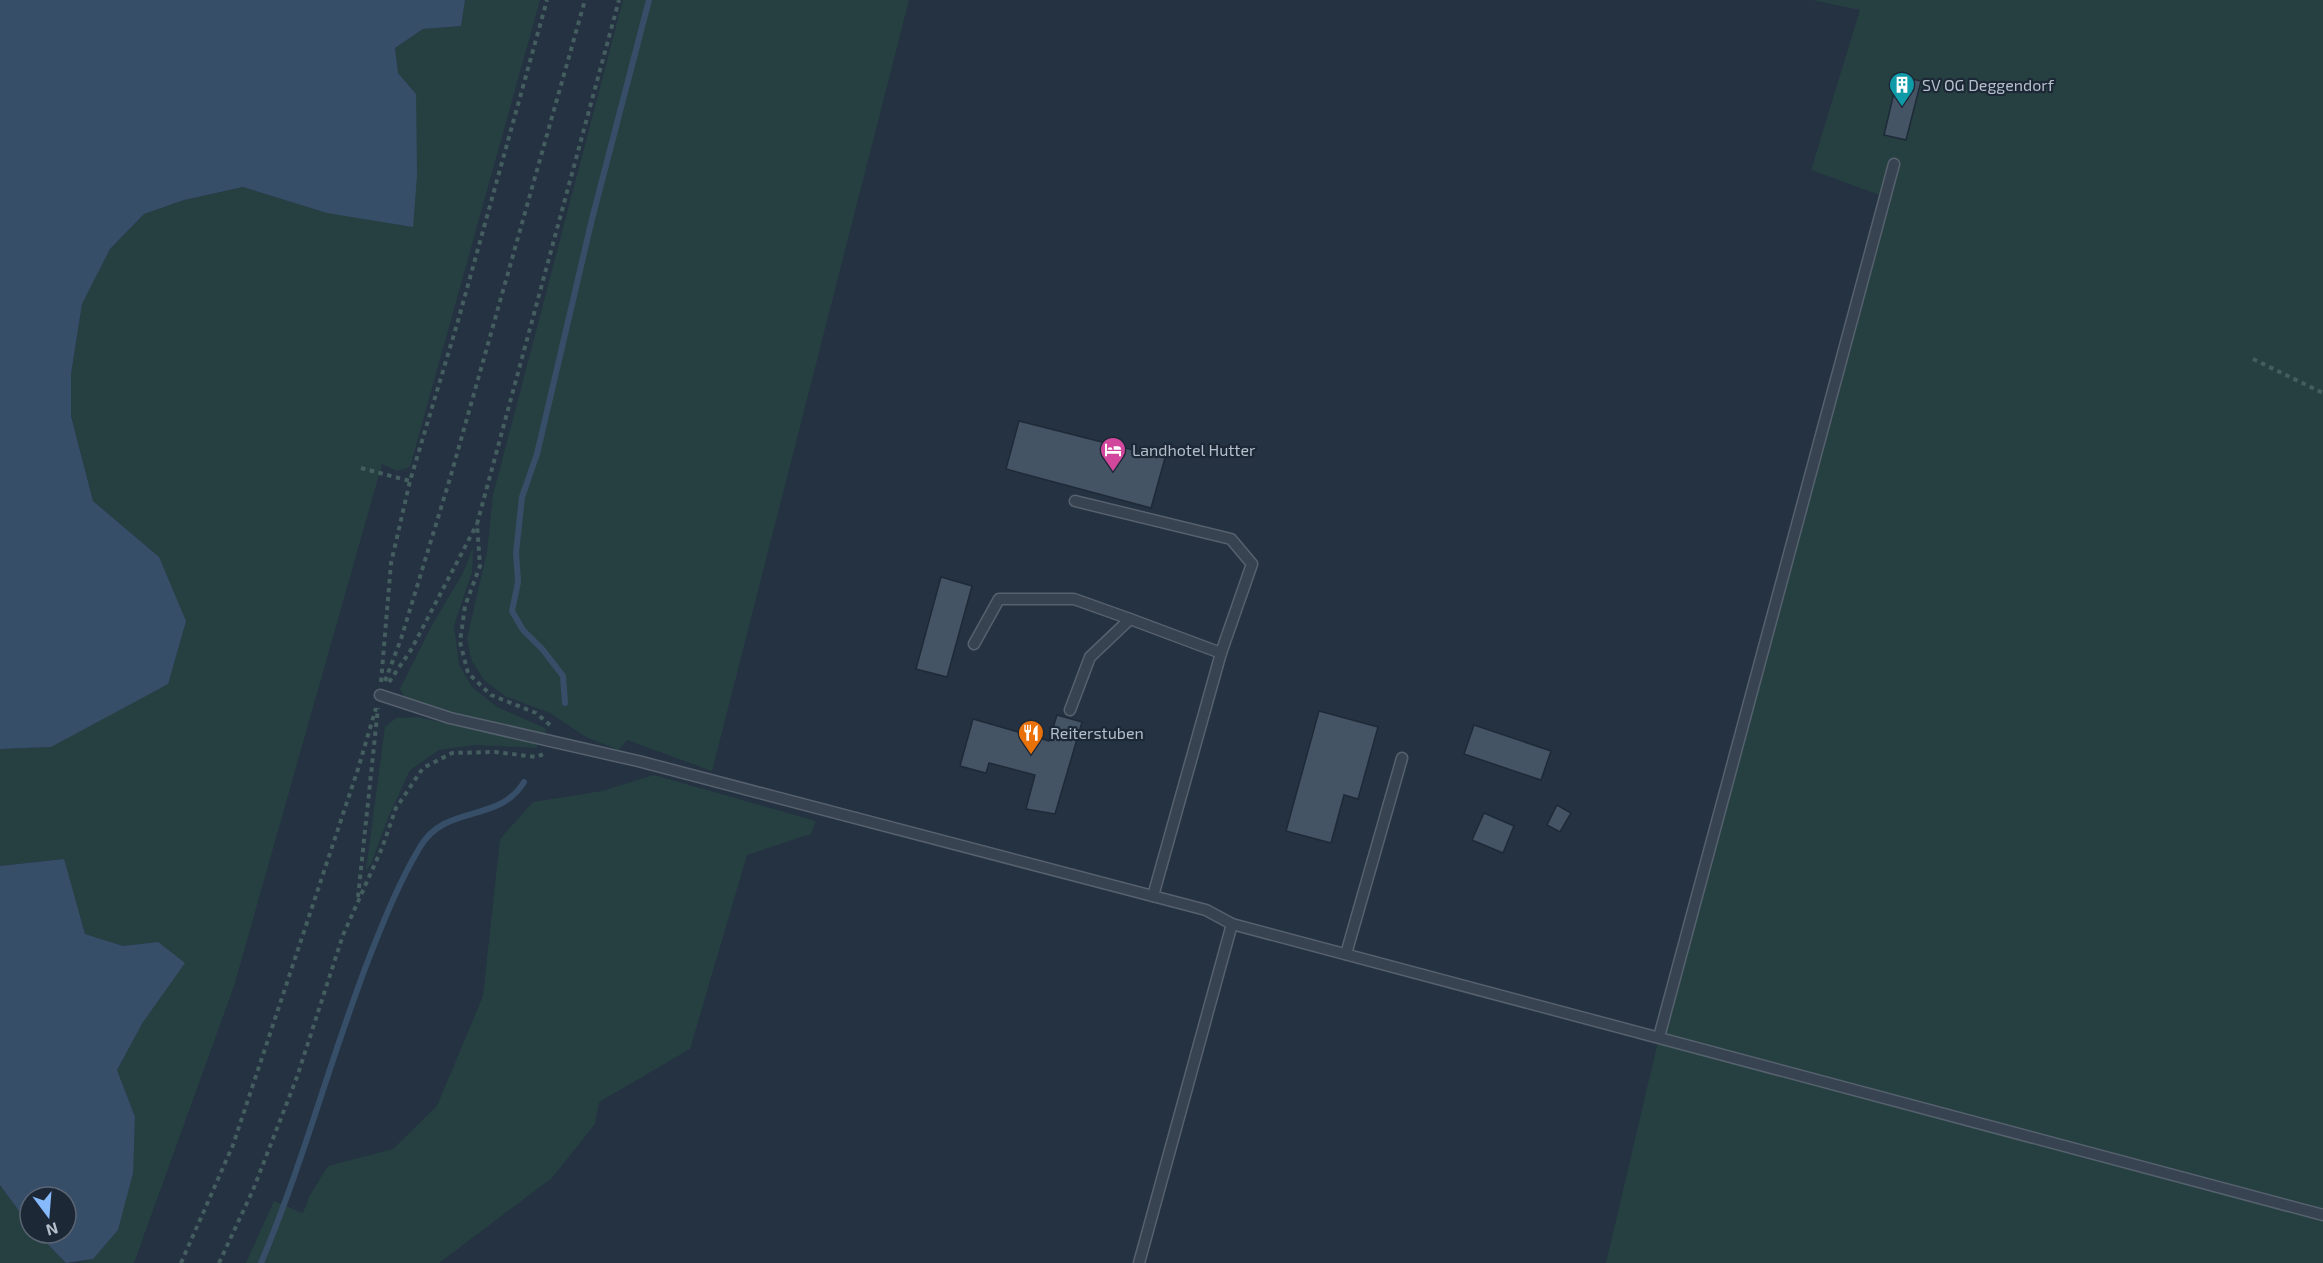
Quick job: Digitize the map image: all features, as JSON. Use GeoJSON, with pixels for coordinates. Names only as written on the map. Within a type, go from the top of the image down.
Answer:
{"type":"FeatureCollection","features":[{"type":"Feature","properties":{"kind":"lane"},"geometry":{"type":"LineString","coordinates":[[1659,1037],[1894,164]]}},
{"type":"Feature","properties":{"kind":"lane"},"geometry":{"type":"LineString","coordinates":[[1075,501],[1231,539],[1252,564],[1221,653],[1153,896]]}},
{"type":"Feature","properties":{"kind":"lane"},"geometry":{"type":"LineString","coordinates":[[974,644],[999,599],[1074,599],[1221,653]]}},
{"type":"Feature","properties":{"kind":"lane"},"geometry":{"type":"LineString","coordinates":[[1070,710],[1090,657],[1130,619]]}},
{"type":"Feature","properties":{"kind":"lane"},"geometry":{"type":"LineString","coordinates":[[380,695],[450,718],[617,755],[1206,910],[1232,924],[2323,1215]]}},
{"type":"Feature","properties":{"kind":"lane"},"geometry":{"type":"LineString","coordinates":[[1346,954],[1402,758]]}},
{"type":"Feature","properties":{"kind":"lane"},"geometry":{"type":"LineString","coordinates":[[1139,1263],[1232,924]]}},
{"type":"Feature","properties":{"kind":"path"},"geometry":{"type":"LineString","coordinates":[[380,695],[391,563],[410,482],[461,310],[547,0]]}},
{"type":"Feature","properties":{"kind":"path"},"geometry":{"type":"LineString","coordinates":[[181,1263],[233,1145],[358,769],[380,695],[401,639],[447,486],[585,0]]}},
{"type":"Feature","properties":{"kind":"path"},"geometry":{"type":"LineString","coordinates":[[551,726],[536,713],[490,695],[468,673],[460,642],[465,606],[480,566],[477,524],[619,0]]}},
{"type":"Feature","properties":{"kind":"path"},"geometry":{"type":"LineString","coordinates":[[2253,359],[2323,393]]}},
{"type":"Feature","properties":{"kind":"path"},"geometry":{"type":"LineString","coordinates":[[361,468],[410,482]]}},
{"type":"Feature","properties":{"kind":"path"},"geometry":{"type":"LineString","coordinates":[[219,1263],[257,1179],[297,1077],[343,934],[382,848],[396,808],[423,768],[452,753],[495,752],[537,757],[546,754]]}},
{"type":"Feature","properties":{"kind":"green space"},"geometry":{"type":"Polygon","coordinates":[[[465,0],[540,0],[410,467],[397,471],[382,464],[234,986],[134,1263],[77,1263],[93,1259],[118,1230],[132,1173],[135,1117],[117,1070],[143,1022],[158,942],[123,946],[85,934],[63,859],[0,866],[0,749],[51,747],[159,557],[93,501],[71,416],[71,374],[82,304],[110,249],[144,214],[184,200],[243,187],[327,213],[416,94],[398,73],[395,48],[423,29],[461,26],[465,0]]]}},
{"type":"Feature","properties":{"kind":"green space"},"geometry":{"type":"Polygon","coordinates":[[[623,0],[909,0],[712,771],[627,740],[619,750],[586,737],[550,713],[505,696],[484,680],[471,659],[467,638],[487,552],[493,495],[623,0]]]}},
{"type":"Feature","properties":{"kind":"green space"},"geometry":{"type":"Polygon","coordinates":[[[1812,0],[2323,0],[2323,1263],[1606,1263],[1659,1037],[1885,197],[1811,170],[1860,10],[1812,0]]]}},
{"type":"Feature","properties":{"kind":"green space"},"geometry":{"type":"Polygon","coordinates":[[[473,547],[472,572],[454,626],[459,665],[472,687],[497,707],[545,728],[546,734],[427,707],[405,698],[400,689],[431,627],[463,573],[473,547]]]}},
{"type":"Feature","properties":{"kind":"green space"},"geometry":{"type":"Polygon","coordinates":[[[418,717],[537,744],[537,748],[475,745],[439,750],[410,770],[388,818],[371,864],[366,870],[385,727],[396,718],[418,717]]]}},
{"type":"Feature","properties":{"kind":"green space"},"geometry":{"type":"Polygon","coordinates":[[[654,775],[816,821],[811,834],[747,855],[690,1049],[599,1102],[595,1124],[552,1178],[439,1263],[246,1263],[274,1201],[303,1213],[310,1195],[328,1166],[393,1149],[437,1106],[483,996],[500,839],[533,802],[602,791],[654,775]]]}},
{"type":"Feature","properties":{"kind":"green space"},"geometry":{"type":"Polygon","coordinates":[[[0,1185],[18,1210],[18,1245],[49,1245],[66,1263],[0,1263],[0,1185]]]}},
{"type":"Feature","properties":{"kind":"water"},"geometry":{"type":"Polygon","coordinates":[[[0,0],[465,0],[461,26],[423,29],[395,48],[398,73],[416,94],[417,175],[413,227],[327,213],[243,187],[184,200],[144,214],[110,249],[82,304],[71,374],[71,416],[93,501],[159,557],[186,621],[168,684],[51,747],[0,749],[0,0]]]}},
{"type":"Feature","properties":{"kind":"water"},"geometry":{"type":"Polygon","coordinates":[[[64,859],[85,934],[123,946],[158,942],[185,963],[143,1022],[117,1070],[135,1117],[133,1173],[118,1230],[93,1259],[66,1263],[49,1245],[78,1245],[78,1185],[18,1185],[18,1210],[0,1185],[0,866],[64,859]]]}},
{"type":"Feature","properties":{"kind":"building","name":"SV OG Deggendorf"},"geometry":{"type":"Polygon","coordinates":[[[1898,76],[1921,81],[1906,140],[1884,135],[1898,76]]]}},
{"type":"Feature","properties":{"kind":"building"},"geometry":{"type":"Polygon","coordinates":[[[1019,421],[1165,458],[1151,508],[1006,469],[1019,421]]]}},
{"type":"Feature","properties":{"kind":"building"},"geometry":{"type":"Polygon","coordinates":[[[941,577],[972,586],[947,677],[916,669],[941,577]]]}},
{"type":"Feature","properties":{"kind":"building"},"geometry":{"type":"Polygon","coordinates":[[[1319,711],[1378,727],[1358,799],[1344,795],[1331,843],[1286,831],[1319,711]]]}},
{"type":"Feature","properties":{"kind":"building"},"geometry":{"type":"Polygon","coordinates":[[[1057,715],[1082,722],[1055,814],[1026,809],[1035,775],[989,763],[986,773],[960,766],[973,719],[1049,741],[1057,715]]]}},
{"type":"Feature","properties":{"kind":"building"},"geometry":{"type":"Polygon","coordinates":[[[1474,725],[1551,751],[1541,780],[1464,754],[1474,725]]]}},
{"type":"Feature","properties":{"kind":"building"},"geometry":{"type":"Polygon","coordinates":[[[1557,805],[1571,813],[1560,832],[1547,825],[1557,805]]]}},
{"type":"Feature","properties":{"kind":"building"},"geometry":{"type":"Polygon","coordinates":[[[1484,813],[1514,826],[1503,853],[1472,840],[1484,813]]]}},
{"type":"Feature","properties":{"kind":"waterway"},"geometry":{"type":"LineString","coordinates":[[565,703],[563,676],[543,650],[523,630],[512,611],[518,582],[516,553],[522,497],[537,454],[592,219],[649,0]]}},
{"type":"Feature","properties":{"kind":"waterway"},"geometry":{"type":"LineString","coordinates":[[261,1263],[290,1188],[369,958],[392,901],[412,860],[431,833],[458,818],[501,804],[524,782]]}},
{"type":"Feature","properties":{"kind":"place","name":"SV OG Deggendorf"},"geometry":{"type":"Point","coordinates":[1902,108]}},
{"type":"Feature","properties":{"kind":"place","name":"Landhotel Hutter"},"geometry":{"type":"Point","coordinates":[1113,473]}},
{"type":"Feature","properties":{"kind":"place","name":"Reiterstuben"},"geometry":{"type":"Point","coordinates":[1031,756]}}]}
